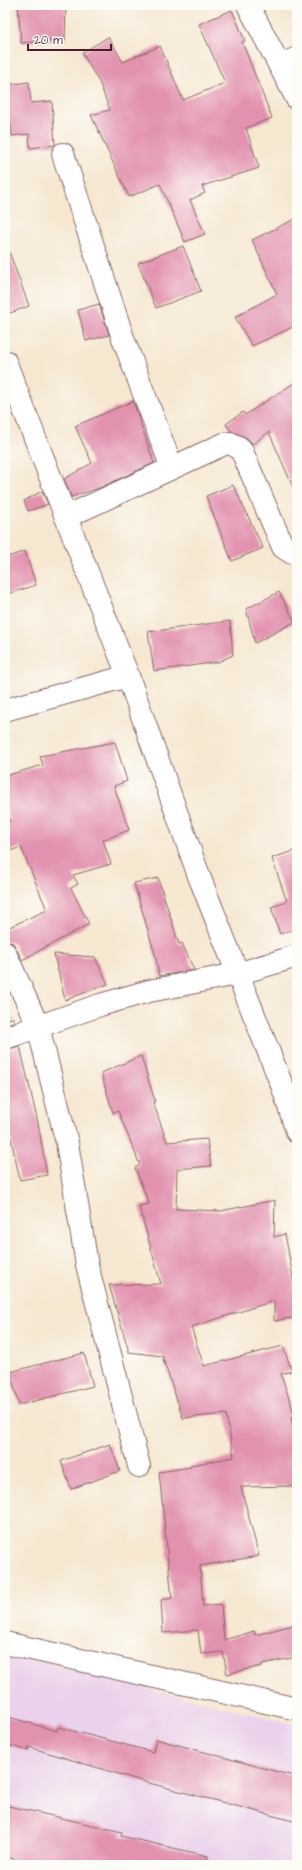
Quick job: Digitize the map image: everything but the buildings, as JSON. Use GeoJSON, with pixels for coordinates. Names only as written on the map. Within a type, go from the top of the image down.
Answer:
{"type":"FeatureCollection","features":[{"type":"Feature","properties":{"kind":"street"},"geometry":{"type":"LineString","coordinates":[[248,5],[288,62],[297,99]]}},
{"type":"Feature","properties":{"kind":"street"},"geometry":{"type":"LineString","coordinates":[[63,154],[124,341],[172,468]]}},
{"type":"Feature","properties":{"kind":"street"},"geometry":{"type":"LineString","coordinates":[[5,361],[128,676],[199,876],[283,1088],[297,1132]]}},
{"type":"Feature","properties":{"kind":"street"},"geometry":{"type":"LineString","coordinates":[[66,517],[224,444],[230,443],[241,449],[283,547],[292,553],[297,554]]}},
{"type":"Feature","properties":{"kind":"street"},"geometry":{"type":"LineString","coordinates":[[5,710],[128,676]]}},
{"type":"Feature","properties":{"kind":"street"},"geometry":{"type":"LineString","coordinates":[[5,953],[38,1026],[67,1143],[87,1265],[139,1466]]}},
{"type":"Feature","properties":{"kind":"street"},"geometry":{"type":"LineString","coordinates":[[5,1038],[149,991],[237,974],[297,956]]}},
{"type":"Feature","properties":{"kind":"street"},"geometry":{"type":"LineString","coordinates":[[5,1642],[297,1709]]}},
{"type":"Feature","properties":{"kind":"shaded area"},"geometry":{"type":"Polygon","coordinates":[[[5,1653],[297,1725],[297,1865],[5,1865],[5,1653]]]}}]}
